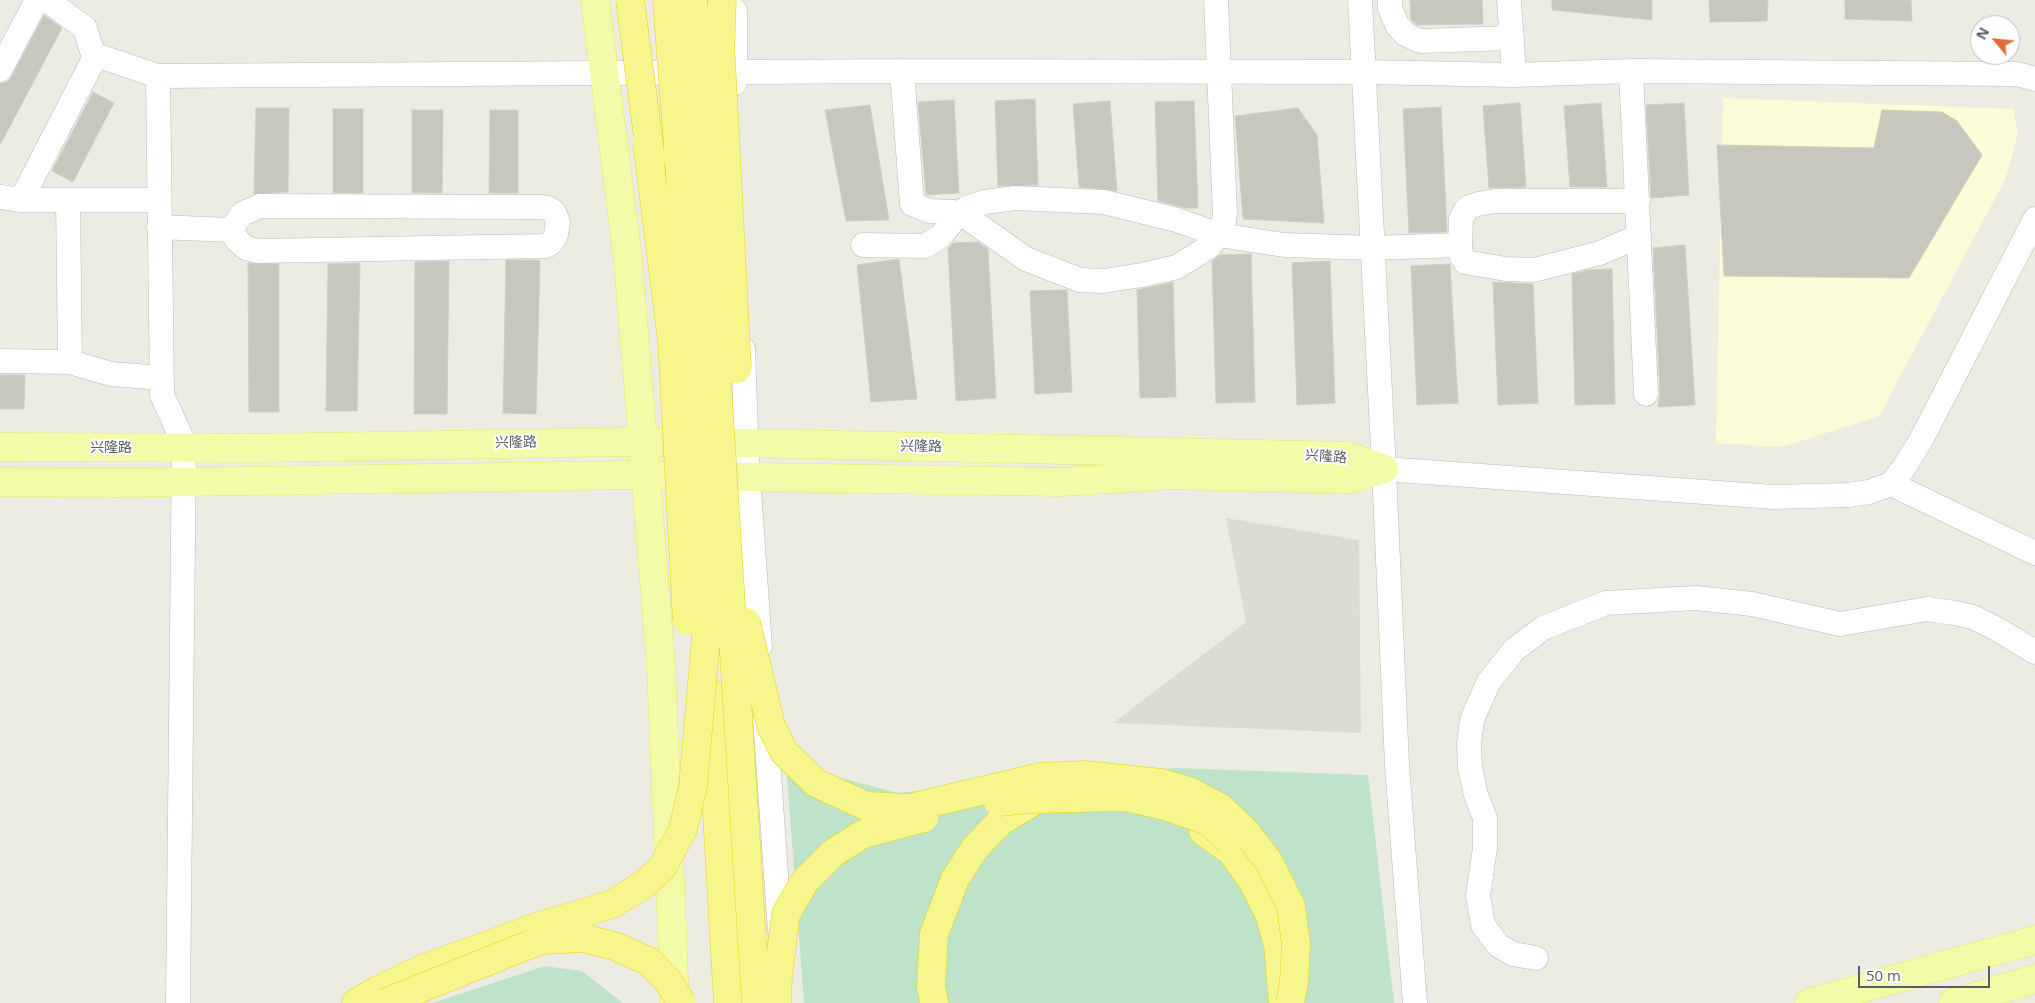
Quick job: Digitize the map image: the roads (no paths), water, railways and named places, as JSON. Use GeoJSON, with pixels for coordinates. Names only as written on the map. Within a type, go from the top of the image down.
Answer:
{"type":"FeatureCollection","features":[{"type":"Feature","properties":{"kind":"highway"},"geometry":{"type":"LineString","coordinates":[[630,0],[672,341],[695,754]]}},
{"type":"Feature","properties":{"kind":"highway"},"geometry":{"type":"LineString","coordinates":[[667,0],[706,373],[728,540],[756,1003]]}},
{"type":"Feature","properties":{"kind":"highway"},"geometry":{"type":"LineString","coordinates":[[694,0],[706,373],[706,639],[728,1003]]}},
{"type":"Feature","properties":{"kind":"highway"},"geometry":{"type":"LineString","coordinates":[[706,373],[722,0]]}},
{"type":"Feature","properties":{"kind":"highway"},"geometry":{"type":"LineString","coordinates":[[720,40],[751,645]]}},
{"type":"Feature","properties":{"kind":"highway"},"geometry":{"type":"LineString","coordinates":[[647,142],[706,373]]}},
{"type":"Feature","properties":{"kind":"highway"},"geometry":{"type":"LineString","coordinates":[[728,540],[771,726],[784,752],[816,783],[866,806],[909,808],[1040,777],[1085,775],[1161,783],[1191,792],[1221,808],[1246,832],[1269,862],[1291,906],[1296,944],[1292,1003]]}},
{"type":"Feature","properties":{"kind":"highway"},"geometry":{"type":"LineString","coordinates":[[356,1003],[422,969],[532,929],[612,904],[643,885],[662,868],[683,829],[693,786],[706,639]]}},
{"type":"Feature","properties":{"kind":"highway"},"geometry":{"type":"LineString","coordinates":[[934,1003],[931,986],[934,934],[955,879],[975,848],[1001,821],[1042,796],[1075,789],[1137,787],[1170,795],[1213,813],[1262,864],[1275,891],[1292,1003]]}},
{"type":"Feature","properties":{"kind":"highway"},"geometry":{"type":"LineString","coordinates":[[777,1003],[778,975],[786,914],[805,881],[834,853],[863,834],[892,825],[1007,800],[1126,797],[1166,806],[1208,821],[1243,854],[1257,873],[1275,910],[1282,942],[1283,965],[1276,1003]]}},
{"type":"Feature","properties":{"kind":"highway"},"geometry":{"type":"LineString","coordinates":[[946,1003],[943,963],[946,927],[964,885],[986,855],[1004,839],[1050,813],[1082,802],[1120,800],[1155,809],[1202,830],[1231,851],[1253,882],[1282,938],[1282,1003]]}},
{"type":"Feature","properties":{"kind":"highway"},"geometry":{"type":"LineString","coordinates":[[384,1003],[541,940],[583,938],[617,947],[650,962],[668,981],[682,1003]]}},
{"type":"Feature","properties":{"kind":"main road"},"geometry":{"type":"LineString","coordinates":[[595,0],[628,261],[643,442],[660,666],[675,1003]]}},
{"type":"Feature","properties":{"kind":"main road","name":"兴隆路"},"geometry":{"type":"LineString","coordinates":[[0,448],[184,445],[747,443],[1348,456],[1384,469]]}},
{"type":"Feature","properties":{"kind":"main road","name":"兴隆路"},"geometry":{"type":"LineString","coordinates":[[0,482],[184,482],[645,476],[1062,482],[1170,475],[1350,479],[1384,469]]}},
{"type":"Feature","properties":{"kind":"main road"},"geometry":{"type":"LineString","coordinates":[[1809,1003],[2035,940]]}},
{"type":"Feature","properties":{"kind":"main road"},"geometry":{"type":"LineString","coordinates":[[1953,1003],[2035,979]]}},
{"type":"Feature","properties":{"kind":"street"},"geometry":{"type":"LineString","coordinates":[[0,70],[37,0]]}},
{"type":"Feature","properties":{"kind":"street"},"geometry":{"type":"LineString","coordinates":[[47,0],[85,28],[92,51],[96,55],[158,76],[605,74],[734,71],[1364,72],[1514,75],[1631,71],[2017,74],[2035,79]]}},
{"type":"Feature","properties":{"kind":"street"},"geometry":{"type":"LineString","coordinates":[[735,0],[734,71],[748,477],[785,1003]]}},
{"type":"Feature","properties":{"kind":"street"},"geometry":{"type":"LineString","coordinates":[[902,71],[912,204],[929,211],[958,214],[1026,259],[1080,280],[1103,281],[1176,268],[1210,246],[1224,227],[1216,0]]}},
{"type":"Feature","properties":{"kind":"street"},"geometry":{"type":"LineString","coordinates":[[1360,0],[1397,765],[1415,1003]]}},
{"type":"Feature","properties":{"kind":"street"},"geometry":{"type":"LineString","coordinates":[[1390,0],[1397,25],[1405,34],[1420,42],[1512,38]]}},
{"type":"Feature","properties":{"kind":"street"},"geometry":{"type":"LineString","coordinates":[[1510,0],[1514,75]]}},
{"type":"Feature","properties":{"kind":"street"},"geometry":{"type":"LineString","coordinates":[[96,55],[11,198],[159,200]]}},
{"type":"Feature","properties":{"kind":"street"},"geometry":{"type":"LineString","coordinates":[[1631,71],[1646,394]]}},
{"type":"Feature","properties":{"kind":"street"},"geometry":{"type":"LineString","coordinates":[[158,76],[162,395],[184,445],[178,1003]]}},
{"type":"Feature","properties":{"kind":"street"},"geometry":{"type":"LineString","coordinates":[[863,244],[924,246],[941,236],[958,214],[985,202],[1015,198],[1104,202],[1177,220],[1219,235],[1284,244],[1373,248],[1460,245]]}},
{"type":"Feature","properties":{"kind":"street"},"geometry":{"type":"LineString","coordinates":[[68,200],[70,362]]}},
{"type":"Feature","properties":{"kind":"street"},"geometry":{"type":"LineString","coordinates":[[1638,201],[1495,200],[1478,204],[1467,208],[1461,220],[1460,245],[1461,255],[1465,262],[1506,269],[1534,270],[1600,253],[1640,236]]}},
{"type":"Feature","properties":{"kind":"street"},"geometry":{"type":"LineString","coordinates":[[260,206],[539,207],[548,208],[554,212],[558,222],[556,235],[551,244],[546,246],[258,251],[246,248],[238,241],[231,230],[242,214],[260,206]]}},
{"type":"Feature","properties":{"kind":"street"},"geometry":{"type":"LineString","coordinates":[[1384,469],[1774,497],[1848,495],[1869,492],[1891,484],[1921,440],[2035,219]]}},
{"type":"Feature","properties":{"kind":"street"},"geometry":{"type":"LineString","coordinates":[[159,227],[231,230]]}},
{"type":"Feature","properties":{"kind":"street"},"geometry":{"type":"LineString","coordinates":[[0,361],[70,362],[112,374],[162,378]]}},
{"type":"Feature","properties":{"kind":"street"},"geometry":{"type":"LineString","coordinates":[[1891,484],[2035,553]]}},
{"type":"Feature","properties":{"kind":"street"},"geometry":{"type":"LineString","coordinates":[[1536,958],[1513,954],[1498,945],[1483,925],[1478,896],[1485,848],[1485,818],[1476,795],[1470,767],[1469,744],[1472,720],[1488,683],[1514,650],[1543,628],[1606,603],[1696,598],[1752,604],[1840,624],[1927,609],[1973,618],[1995,628],[2035,652]]}}]}
